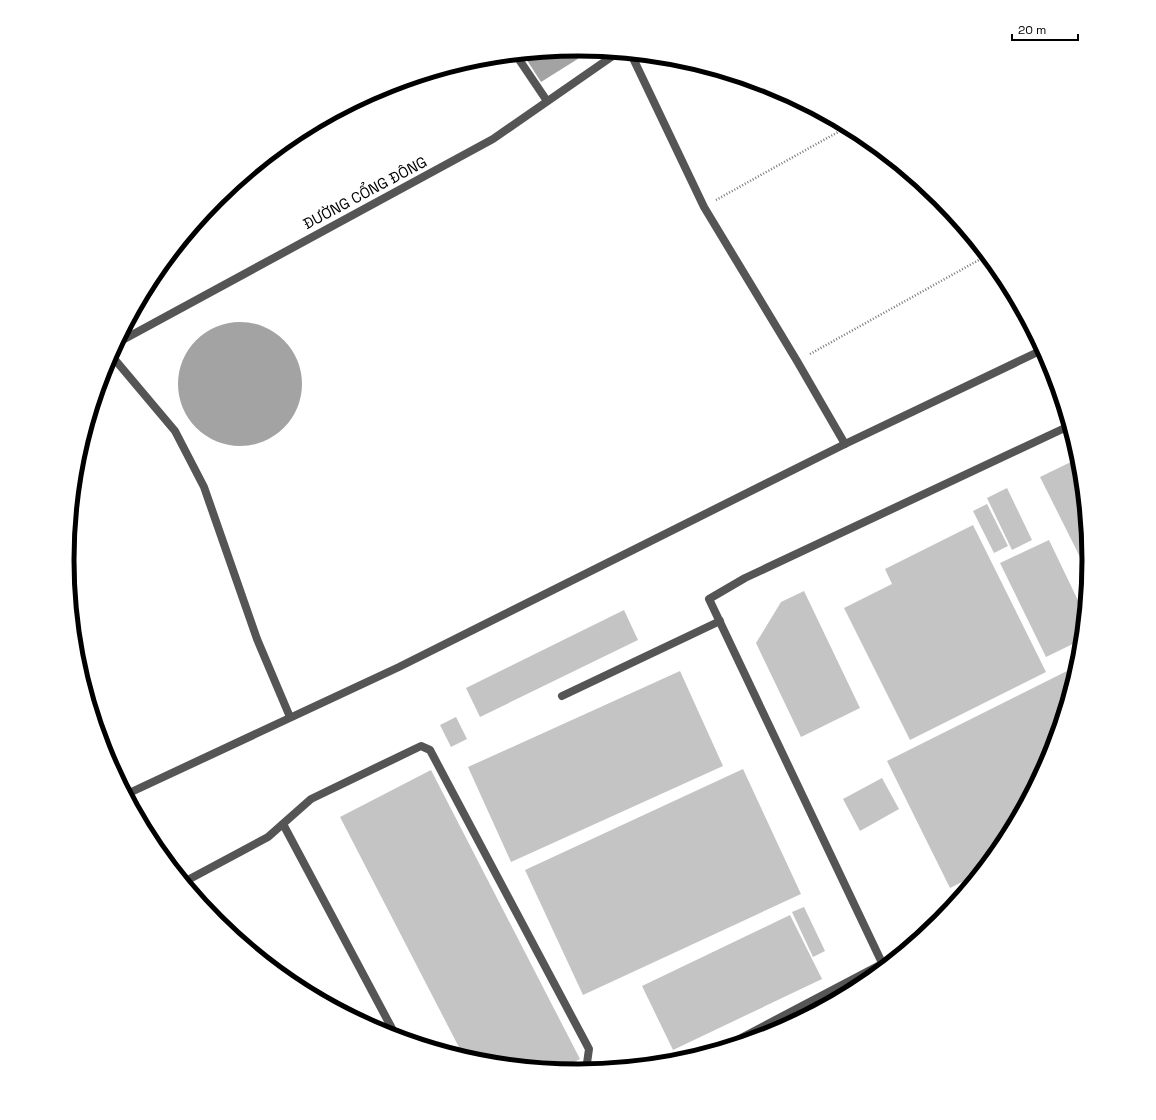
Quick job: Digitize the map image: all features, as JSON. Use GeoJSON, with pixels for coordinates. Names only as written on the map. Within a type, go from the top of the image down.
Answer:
{"type":"FeatureCollection","features":[{"type":"Feature","properties":{"kind":"street","name":"ĐƯỜNG CỔNG ĐÔNG"},"geometry":{"type":"LineString","coordinates":[[125,338],[493,139],[611,57]]}},
{"type":"Feature","properties":{"kind":"street"},"geometry":{"type":"LineString","coordinates":[[519,59],[547,101]]}},
{"type":"Feature","properties":{"kind":"street"},"geometry":{"type":"LineString","coordinates":[[633,59],[704,207],[845,444]]}},
{"type":"Feature","properties":{"kind":"street"},"geometry":{"type":"LineString","coordinates":[[131,792],[399,667],[845,444],[1037,352]]}},
{"type":"Feature","properties":{"kind":"street"},"geometry":{"type":"LineString","coordinates":[[115,360],[175,431],[204,487],[257,639],[290,717]]}},
{"type":"Feature","properties":{"kind":"street"},"geometry":{"type":"LineString","coordinates":[[882,962],[709,599],[745,578],[1064,428]]}},
{"type":"Feature","properties":{"kind":"street"},"geometry":{"type":"LineString","coordinates":[[562,696],[720,621]]}},
{"type":"Feature","properties":{"kind":"street"},"geometry":{"type":"LineString","coordinates":[[189,880],[268,837],[311,799],[421,746],[430,750],[589,1049],[587,1064]]}},
{"type":"Feature","properties":{"kind":"street"},"geometry":{"type":"LineString","coordinates":[[283,824],[392,1028]]}},
{"type":"Feature","properties":{"kind":"street"},"geometry":{"type":"LineString","coordinates":[[751,1033],[864,975]]}},
{"type":"Feature","properties":{"kind":"path"},"geometry":{"type":"LineString","coordinates":[[704,207],[841,131]]}},
{"type":"Feature","properties":{"kind":"path"},"geometry":{"type":"LineString","coordinates":[[797,361],[982,258]]}},
{"type":"Feature","properties":{"kind":"shaded area"},"geometry":{"type":"Polygon","coordinates":[[[582,56],[541,82],[526,59],[582,56]]]}},
{"type":"Feature","properties":{"kind":"shaded area"},"geometry":{"type":"Polygon","coordinates":[[[240,322],[264,327],[284,340],[297,360],[302,384],[297,408],[284,428],[264,441],[240,446],[216,441],[196,428],[183,408],[178,384],[183,360],[196,340],[216,327],[240,322]]]}},
{"type":"Feature","properties":{"kind":"building"},"geometry":{"type":"Polygon","coordinates":[[[1072,461],[1078,494],[1082,561],[1040,477],[1072,461]]]}},
{"type":"Feature","properties":{"kind":"building"},"geometry":{"type":"Polygon","coordinates":[[[1007,488],[1032,540],[1012,550],[987,498],[1007,488]]]}},
{"type":"Feature","properties":{"kind":"building"},"geometry":{"type":"Polygon","coordinates":[[[987,504],[1008,546],[994,553],[973,511],[987,504]]]}},
{"type":"Feature","properties":{"kind":"building"},"geometry":{"type":"Polygon","coordinates":[[[973,525],[1046,672],[910,740],[844,608],[892,584],[885,569],[973,525]]]}},
{"type":"Feature","properties":{"kind":"building"},"geometry":{"type":"Polygon","coordinates":[[[1049,540],[1080,605],[1075,643],[1046,657],[1000,563],[1049,540]]]}},
{"type":"Feature","properties":{"kind":"building"},"geometry":{"type":"Polygon","coordinates":[[[804,591],[860,708],[801,737],[756,643],[781,602],[804,591]]]}},
{"type":"Feature","properties":{"kind":"building"},"geometry":{"type":"Polygon","coordinates":[[[624,610],[638,640],[480,717],[466,688],[624,610]]]}},
{"type":"Feature","properties":{"kind":"building"},"geometry":{"type":"Polygon","coordinates":[[[1069,670],[1055,722],[1044,753],[1030,783],[997,840],[978,867],[968,879],[950,888],[887,761],[1069,670]]]}},
{"type":"Feature","properties":{"kind":"building"},"geometry":{"type":"Polygon","coordinates":[[[680,671],[723,766],[511,862],[468,767],[680,671]]]}},
{"type":"Feature","properties":{"kind":"building"},"geometry":{"type":"Polygon","coordinates":[[[456,717],[467,739],[451,747],[440,725],[456,717]]]}},
{"type":"Feature","properties":{"kind":"building"},"geometry":{"type":"Polygon","coordinates":[[[743,769],[801,894],[583,995],[525,870],[743,769]]]}},
{"type":"Feature","properties":{"kind":"building"},"geometry":{"type":"Polygon","coordinates":[[[431,770],[580,1059],[571,1064],[545,1063],[512,1060],[460,1050],[340,817],[431,770]]]}},
{"type":"Feature","properties":{"kind":"building"},"geometry":{"type":"Polygon","coordinates":[[[882,778],[899,809],[860,831],[843,799],[882,778]]]}},
{"type":"Feature","properties":{"kind":"building"},"geometry":{"type":"Polygon","coordinates":[[[804,907],[825,951],[813,957],[792,912],[804,907]]]}},
{"type":"Feature","properties":{"kind":"building"},"geometry":{"type":"Polygon","coordinates":[[[790,915],[822,979],[673,1050],[642,986],[790,915]]]}}]}
